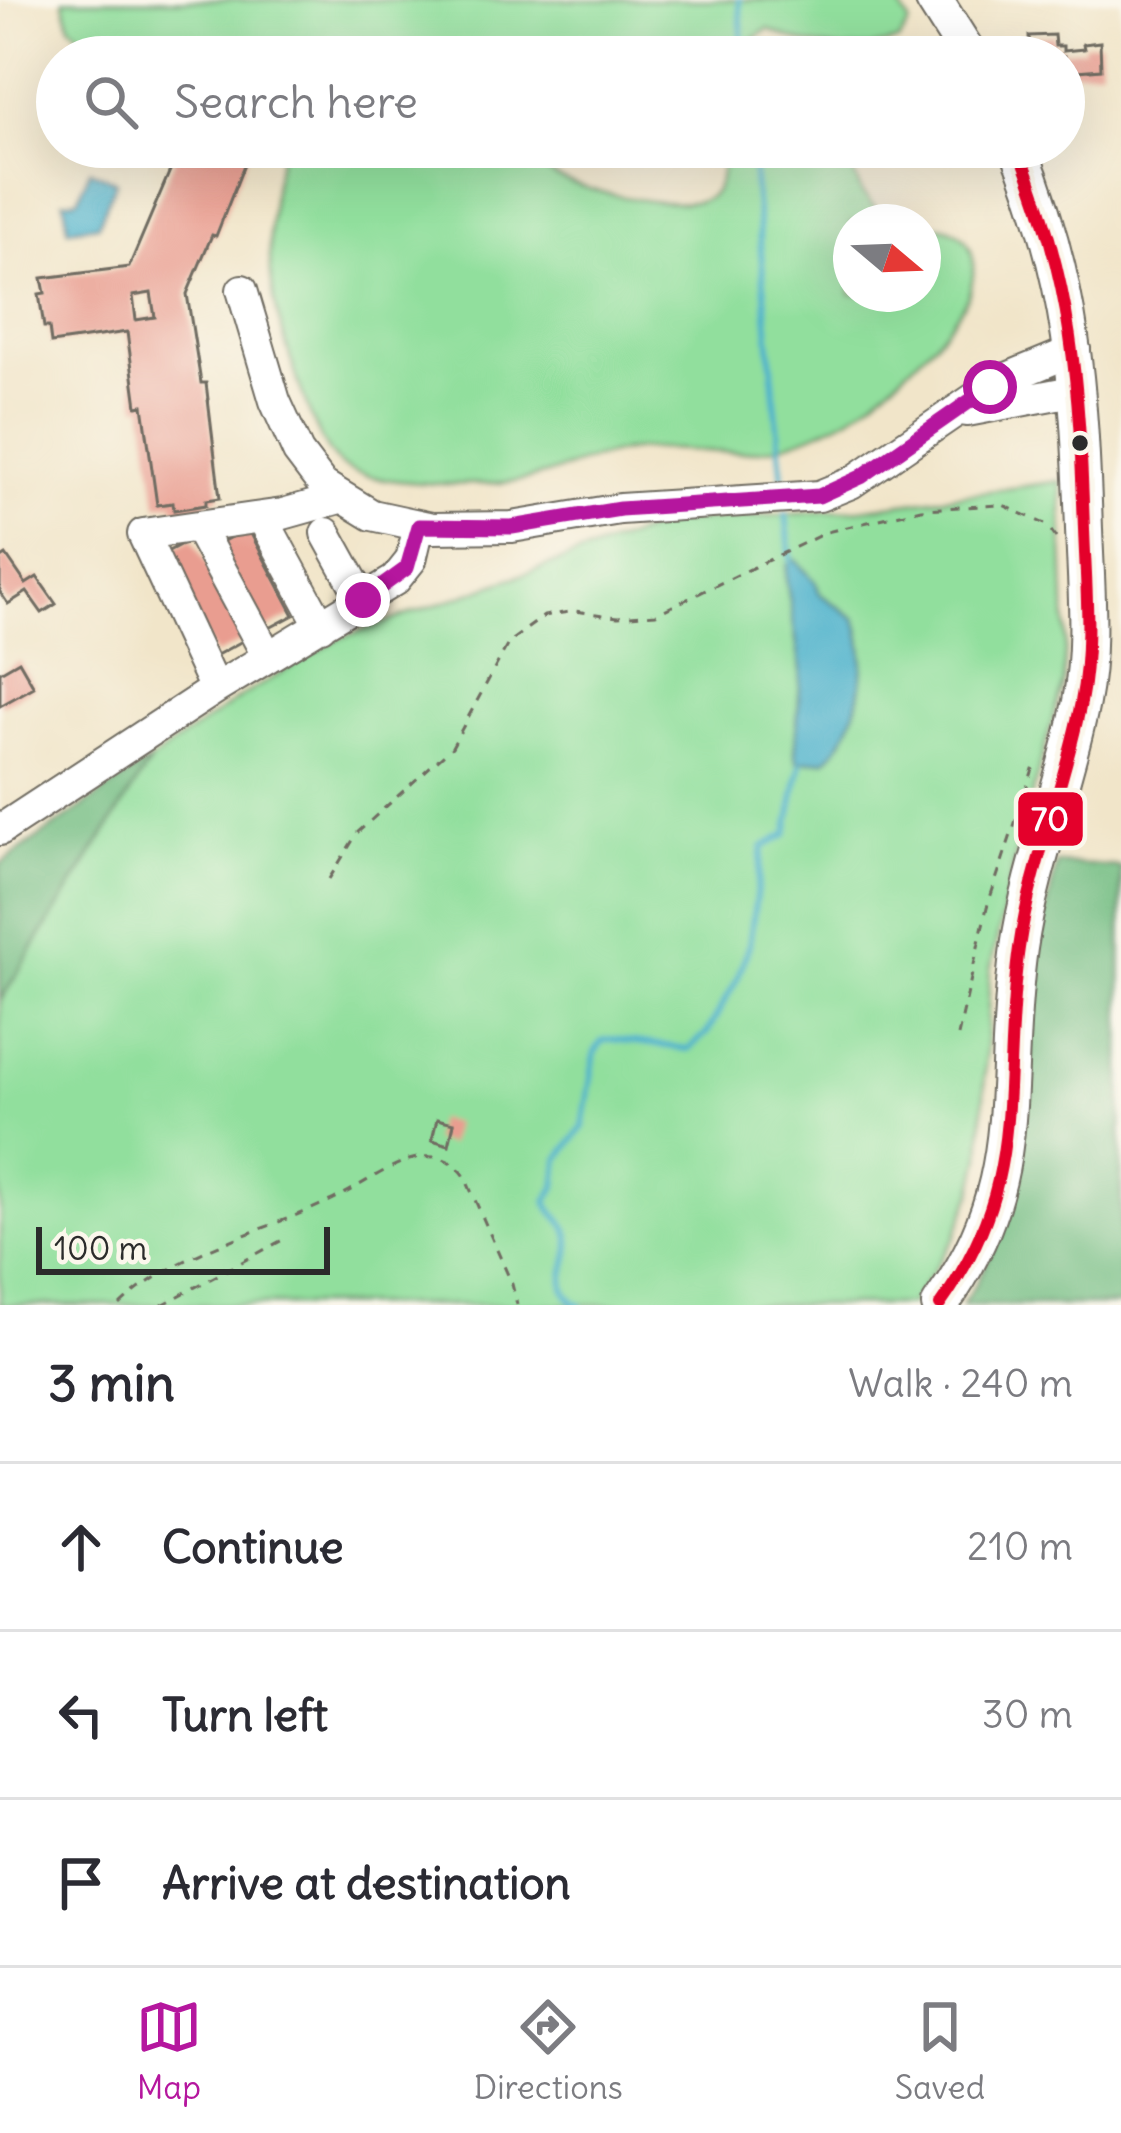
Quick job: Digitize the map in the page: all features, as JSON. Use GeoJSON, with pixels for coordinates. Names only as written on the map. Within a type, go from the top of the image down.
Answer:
{"type":"FeatureCollection","features":[{"type":"Feature","properties":{"kind":"main road"},"geometry":{"type":"LineString","coordinates":[[934,0],[957,36]]}},
{"type":"Feature","properties":{"kind":"main road"},"geometry":{"type":"LineString","coordinates":[[940,1305],[976,1248],[999,1187],[1006,1149],[1011,1024],[1021,935],[1083,689],[1087,622],[1075,350],[1056,255],[1025,168]]}},
{"type":"Feature","properties":{"kind":"lane"},"geometry":{"type":"LineString","coordinates":[[242,290],[275,401],[298,452],[322,484],[372,515],[419,526],[512,527],[620,509],[819,496],[850,483],[1000,381],[1075,350]]}},
{"type":"Feature","properties":{"kind":"lane"},"geometry":{"type":"LineString","coordinates":[[944,420],[988,405],[1078,390]]}},
{"type":"Feature","properties":{"kind":"lane"},"geometry":{"type":"LineString","coordinates":[[215,689],[143,534],[262,517],[340,498]]}},
{"type":"Feature","properties":{"kind":"lane"},"geometry":{"type":"LineString","coordinates":[[262,517],[321,626]]}},
{"type":"Feature","properties":{"kind":"lane"},"geometry":{"type":"LineString","coordinates":[[199,526],[268,657]]}},
{"type":"Feature","properties":{"kind":"lane"},"geometry":{"type":"LineString","coordinates":[[0,830],[215,689],[363,600],[407,568],[419,526]]}},
{"type":"Feature","properties":{"kind":"lane"},"geometry":{"type":"LineString","coordinates":[[326,533],[363,600]]}},
{"type":"Feature","properties":{"kind":"path"},"geometry":{"type":"LineString","coordinates":[[329,879],[358,832],[452,747],[508,642],[530,624],[560,612],[618,617],[656,614],[827,532],[879,517],[996,504],[1047,525],[1058,548]]}},
{"type":"Feature","properties":{"kind":"path"},"geometry":{"type":"LineString","coordinates":[[958,1036],[987,907],[1037,757]]}},
{"type":"Feature","properties":{"kind":"path"},"geometry":{"type":"LineString","coordinates":[[120,1305],[182,1262],[428,1156],[454,1163],[464,1174],[517,1305]]}},
{"type":"Feature","properties":{"kind":"path"},"geometry":{"type":"LineString","coordinates":[[162,1305],[288,1237]]}},
{"type":"Feature","properties":{"kind":"green space"},"geometry":{"type":"Polygon","coordinates":[[[63,0],[897,0],[910,23],[902,36],[786,36],[768,29],[758,36],[82,36],[70,25],[63,0]]]}},
{"type":"Feature","properties":{"kind":"green space"},"geometry":{"type":"Polygon","coordinates":[[[278,168],[543,168],[594,190],[672,203],[707,198],[716,189],[722,168],[851,168],[872,204],[833,204],[833,312],[941,312],[941,227],[966,242],[973,276],[963,305],[950,323],[895,381],[843,420],[796,441],[748,451],[620,452],[535,477],[431,484],[358,473],[332,456],[304,398],[278,317],[270,232],[278,168]]]}},
{"type":"Feature","properties":{"kind":"green space"},"geometry":{"type":"Polygon","coordinates":[[[1061,481],[1063,682],[1017,848],[990,971],[981,1157],[954,1239],[910,1305],[0,1305],[0,1001],[151,760],[242,696],[341,638],[670,523],[861,509],[1061,481]]]}},
{"type":"Feature","properties":{"kind":"green space"},"geometry":{"type":"Polygon","coordinates":[[[151,760],[0,1001],[0,864],[151,760]]]}},
{"type":"Feature","properties":{"kind":"green space"},"geometry":{"type":"Polygon","coordinates":[[[1057,863],[1121,867],[1121,1305],[962,1305],[999,1238],[1016,1177],[1032,994],[1057,863]]]}},
{"type":"Feature","properties":{"kind":"water"},"geometry":{"type":"Polygon","coordinates":[[[90,170],[116,181],[98,225],[68,229],[64,201],[78,199],[90,170]]]}},
{"type":"Feature","properties":{"kind":"water"},"geometry":{"type":"Polygon","coordinates":[[[795,560],[815,581],[820,594],[856,619],[860,636],[862,674],[854,713],[838,747],[826,760],[798,762],[795,754],[801,670],[786,578],[787,565],[795,560]]]}},
{"type":"Feature","properties":{"kind":"building"},"geometry":{"type":"Polygon","coordinates":[[[1100,42],[1101,69],[1085,70],[1085,44],[1100,42]]]}},
{"type":"Feature","properties":{"kind":"building"},"geometry":{"type":"Polygon","coordinates":[[[171,168],[243,168],[187,294],[201,383],[206,383],[220,498],[174,510],[173,503],[157,505],[127,332],[51,343],[39,294],[45,293],[42,278],[129,267],[171,168]],[[151,293],[133,296],[136,320],[155,317],[151,293]]]}},
{"type":"Feature","properties":{"kind":"building"},"geometry":{"type":"Polygon","coordinates":[[[248,528],[294,615],[262,632],[216,545],[248,528]]]}},
{"type":"Feature","properties":{"kind":"building"},"geometry":{"type":"Polygon","coordinates":[[[193,538],[246,639],[215,656],[161,555],[193,538]]]}},
{"type":"Feature","properties":{"kind":"building"},"geometry":{"type":"Polygon","coordinates":[[[6,555],[26,584],[37,577],[56,604],[42,613],[27,592],[8,604],[0,592],[0,559],[6,555]]]}},
{"type":"Feature","properties":{"kind":"building"},"geometry":{"type":"Polygon","coordinates":[[[19,661],[34,687],[0,706],[0,672],[19,661]]]}},
{"type":"Feature","properties":{"kind":"building"},"geometry":{"type":"Polygon","coordinates":[[[437,1119],[454,1123],[449,1145],[432,1140],[437,1119]]]}},
{"type":"Feature","properties":{"kind":"waterway"},"geometry":{"type":"LineString","coordinates":[[739,0],[742,36]]}},
{"type":"Feature","properties":{"kind":"waterway"},"geometry":{"type":"LineString","coordinates":[[753,168],[783,482]]}},
{"type":"Feature","properties":{"kind":"waterway"},"geometry":{"type":"LineString","coordinates":[[786,514],[791,562]]}},
{"type":"Feature","properties":{"kind":"waterway"},"geometry":{"type":"LineString","coordinates":[[580,1305],[570,1298],[563,1282],[569,1234],[547,1201],[556,1187],[559,1159],[583,1127],[595,1052],[602,1041],[612,1039],[688,1049],[707,1033],[738,977],[749,945],[763,847],[787,834],[801,764]]}},
{"type":"Feature","properties":{"kind":"transit line","name":"70"},"geometry":{"type":"LineString","coordinates":[[940,1305],[988,1216],[999,1174],[1019,948],[1074,733],[1086,659],[1082,477],[1070,335],[1051,244],[1026,168]]}},
{"type":"Feature","properties":{"kind":"route"},"geometry":{"type":"LineString","coordinates":[[363,600],[407,568],[419,526],[512,527],[620,509],[819,496],[861,477],[990,387]]}}]}
